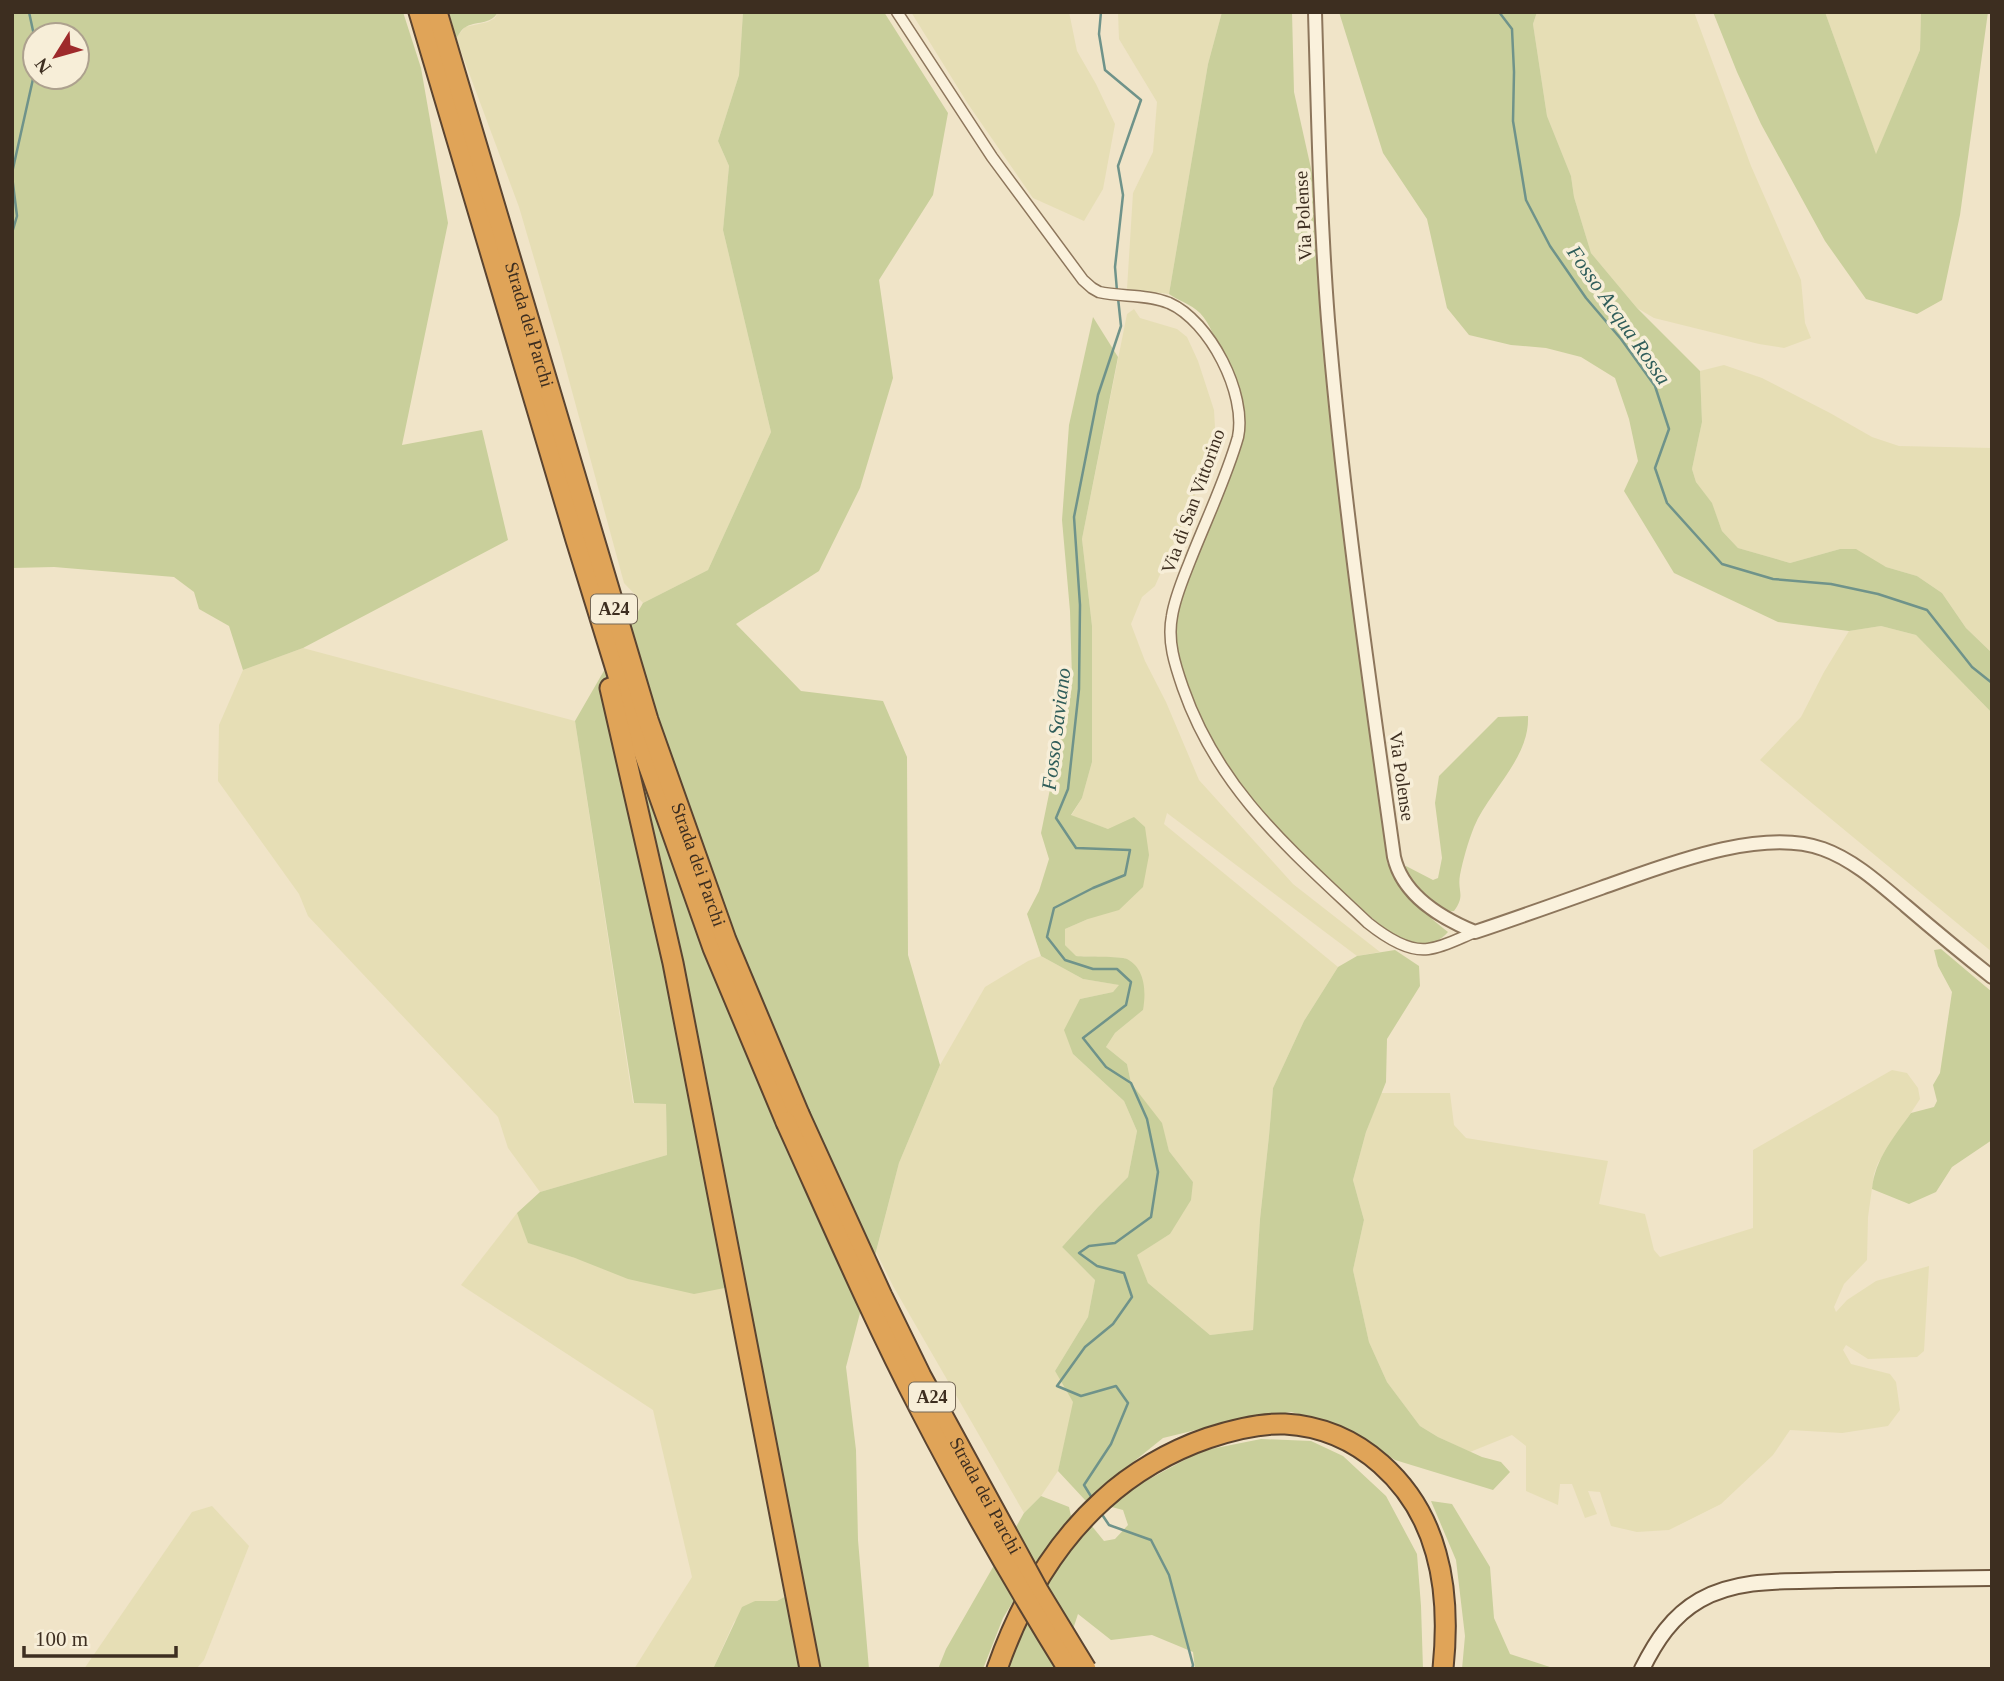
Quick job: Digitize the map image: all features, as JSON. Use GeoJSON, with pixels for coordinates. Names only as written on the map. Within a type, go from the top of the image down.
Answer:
{"type":"FeatureCollection","features":[{"type":"Feature","properties":{"kind":"highway","name":"Strada dei Parchi"},"geometry":{"type":"LineString","coordinates":[[419,12],[453,98],[648,720],[792,1118],[871,1308],[920,1409],[1068,1669]]}},
{"type":"Feature","properties":{"kind":"highway","name":"Strada dei Parchi"},"geometry":{"type":"LineString","coordinates":[[437,12],[453,98],[576,540],[627,705],[732,998],[921,1376],[1039,1592],[1086,1669]]}},
{"type":"Feature","properties":{"kind":"highway"},"geometry":{"type":"LineString","coordinates":[[576,540],[673,963],[810,1669]]}},
{"type":"Feature","properties":{"kind":"highway"},"geometry":{"type":"LineString","coordinates":[[997,1669],[1011,1632],[1048,1564],[1071,1533],[1104,1499],[1136,1475],[1199,1441],[1266,1425],[1285,1424],[1318,1430],[1360,1448],[1378,1460],[1415,1502],[1427,1524],[1443,1586],[1443,1669]]}},
{"type":"Feature","properties":{"kind":"main road"},"geometry":{"type":"LineString","coordinates":[[1642,1669],[1654,1645],[1682,1612],[1729,1588],[1774,1582],[1992,1578]]}},
{"type":"Feature","properties":{"kind":"street","name":"Via di San Vittorino"},"geometry":{"type":"LineString","coordinates":[[897,12],[992,157],[1088,285],[1099,292],[1170,304],[1198,325],[1221,359],[1239,410],[1240,427],[1235,447],[1181,584],[1171,623],[1170,643],[1187,701],[1206,743],[1241,796],[1262,820],[1376,929],[1401,943],[1423,950],[1475,932]]}},
{"type":"Feature","properties":{"kind":"street","name":"Via Polense"},"geometry":{"type":"LineString","coordinates":[[1315,12],[1321,190],[1331,352],[1364,642],[1394,857],[1399,873],[1419,899],[1443,918],[1475,932]]}},
{"type":"Feature","properties":{"kind":"street"},"geometry":{"type":"LineString","coordinates":[[1475,932],[1681,861],[1744,846],[1795,844],[1822,849],[1858,869],[1992,978]]}},
{"type":"Feature","properties":{"kind":"shaded area"},"geometry":{"type":"Polygon","coordinates":[[[498,12],[743,12],[739,75],[718,141],[729,166],[723,230],[771,432],[708,570],[643,603],[624,583],[519,207],[456,38],[465,27],[488,22],[495,18],[498,12]]]}},
{"type":"Feature","properties":{"kind":"shaded area"},"geometry":{"type":"Polygon","coordinates":[[[911,12],[1069,12],[1077,51],[1115,124],[1103,189],[1084,221],[1033,198],[968,104],[911,12]]]}},
{"type":"Feature","properties":{"kind":"shaded area"},"geometry":{"type":"Polygon","coordinates":[[[1118,12],[1222,12],[1208,64],[1169,294],[1127,289],[1133,193],[1153,152],[1157,102],[1119,39],[1118,12]]]}},
{"type":"Feature","properties":{"kind":"shaded area"},"geometry":{"type":"Polygon","coordinates":[[[1537,12],[1694,12],[1751,166],[1801,280],[1805,323],[1811,338],[1784,348],[1759,344],[1654,318],[1637,308],[1591,253],[1574,197],[1571,176],[1547,116],[1533,24],[1537,12]]]}},
{"type":"Feature","properties":{"kind":"shaded area"},"geometry":{"type":"Polygon","coordinates":[[[1825,12],[1921,12],[1920,50],[1876,155],[1825,12]]]}},
{"type":"Feature","properties":{"kind":"shaded area"},"geometry":{"type":"Polygon","coordinates":[[[1134,309],[1140,318],[1177,329],[1187,337],[1214,410],[1215,428],[1213,454],[1155,586],[1142,597],[1131,624],[1145,661],[1166,702],[1199,780],[1293,884],[1380,952],[1357,956],[1167,813],[1164,824],[1338,967],[1304,1021],[1273,1088],[1260,1219],[1253,1330],[1210,1335],[1148,1283],[1136,1255],[1170,1234],[1193,1182],[1169,1151],[1161,1123],[1131,1083],[1127,1064],[1106,1047],[1115,1033],[1143,1010],[1125,958],[1075,956],[1065,945],[1065,929],[1088,919],[1108,829],[1071,816],[1082,798],[1092,762],[1092,626],[1082,539],[1127,314],[1134,309]]]}},
{"type":"Feature","properties":{"kind":"shaded area"},"geometry":{"type":"Polygon","coordinates":[[[1724,365],[1762,378],[1872,437],[1899,446],[1992,448],[1992,653],[1966,628],[1942,593],[1917,576],[1840,549],[1790,563],[1738,548],[1722,531],[1712,504],[1696,482],[1692,469],[1702,422],[1700,371],[1724,365]]]}},
{"type":"Feature","properties":{"kind":"shaded area"},"geometry":{"type":"Polygon","coordinates":[[[1881,626],[1916,635],[1992,713],[1992,952],[1760,760],[1801,717],[1849,631],[1881,626]]]}},
{"type":"Feature","properties":{"kind":"shaded area"},"geometry":{"type":"Polygon","coordinates":[[[303,648],[575,721],[633,1103],[666,1104],[667,1155],[540,1192],[508,1148],[498,1117],[308,916],[299,894],[218,781],[219,725],[243,670],[303,648]]]}},
{"type":"Feature","properties":{"kind":"shaded area"},"geometry":{"type":"Polygon","coordinates":[[[1041,956],[1083,979],[1120,985],[1113,992],[1080,999],[1073,1054],[1124,1101],[1137,1131],[1128,1177],[1062,1247],[1095,1280],[1088,1317],[1055,1371],[1074,1402],[1058,1471],[1041,1496],[1024,1513],[876,1252],[899,1163],[940,1065],[985,987],[1041,956]]]}},
{"type":"Feature","properties":{"kind":"shaded area"},"geometry":{"type":"Polygon","coordinates":[[[1892,1070],[1907,1073],[1918,1088],[1920,1099],[1878,1163],[1868,1217],[1867,1260],[1844,1284],[1834,1307],[1836,1312],[1847,1300],[1876,1281],[1929,1266],[1924,1351],[1917,1357],[1868,1359],[1846,1345],[1843,1350],[1851,1364],[1890,1374],[1896,1382],[1900,1410],[1888,1426],[1842,1433],[1790,1430],[1773,1455],[1721,1504],[1669,1530],[1637,1532],[1611,1526],[1600,1492],[1588,1491],[1597,1514],[1585,1518],[1572,1484],[1560,1484],[1558,1505],[1526,1491],[1526,1446],[1512,1435],[1470,1452],[1420,1426],[1387,1382],[1369,1342],[1353,1270],[1364,1220],[1353,1180],[1366,1132],[1381,1093],[1450,1093],[1454,1125],[1466,1138],[1608,1161],[1599,1204],[1645,1214],[1654,1250],[1660,1257],[1753,1228],[1753,1150],[1892,1070]]]}},
{"type":"Feature","properties":{"kind":"shaded area"},"geometry":{"type":"Polygon","coordinates":[[[517,1213],[529,1243],[575,1258],[729,1289],[788,1595],[777,1601],[755,1601],[734,1622],[713,1669],[634,1669],[692,1577],[653,1410],[461,1285],[517,1213]]]}},
{"type":"Feature","properties":{"kind":"shaded area"},"geometry":{"type":"Polygon","coordinates":[[[212,1506],[249,1546],[204,1660],[196,1669],[84,1669],[192,1512],[212,1506]]]}},
{"type":"Feature","properties":{"kind":"green space"},"geometry":{"type":"Polygon","coordinates":[[[12,12],[403,12],[421,68],[448,223],[402,445],[482,430],[508,540],[303,648],[243,670],[229,626],[199,609],[194,592],[174,577],[54,567],[12,568],[12,12]]]}},
{"type":"Feature","properties":{"kind":"green space"},"geometry":{"type":"Polygon","coordinates":[[[449,12],[498,12],[487,21],[464,28],[456,38],[449,12]]]}},
{"type":"Feature","properties":{"kind":"green space"},"geometry":{"type":"Polygon","coordinates":[[[743,12],[884,12],[948,113],[933,195],[879,280],[893,378],[860,488],[819,571],[736,624],[801,691],[883,701],[907,757],[908,955],[940,1065],[899,1163],[846,1367],[856,1450],[858,1540],[869,1669],[816,1669],[745,1284],[694,1294],[628,1279],[528,1243],[517,1213],[540,1192],[667,1155],[666,1104],[634,1103],[575,721],[643,603],[708,570],[771,432],[723,230],[729,166],[718,141],[739,75],[743,12]]]}},
{"type":"Feature","properties":{"kind":"green space"},"geometry":{"type":"Polygon","coordinates":[[[1222,12],[1292,12],[1294,92],[1316,191],[1359,643],[1387,862],[1405,892],[1448,932],[1437,941],[1426,944],[1402,938],[1378,923],[1306,857],[1258,808],[1219,753],[1202,722],[1177,653],[1175,623],[1180,600],[1234,463],[1244,424],[1243,407],[1236,384],[1207,322],[1196,310],[1169,294],[1208,64],[1222,12]]]}},
{"type":"Feature","properties":{"kind":"green space"},"geometry":{"type":"Polygon","coordinates":[[[1339,12],[1537,12],[1533,24],[1547,116],[1571,176],[1574,197],[1591,253],[1637,308],[1700,371],[1702,422],[1692,469],[1696,482],[1712,503],[1722,531],[1738,548],[1790,563],[1840,549],[1856,549],[1886,567],[1917,576],[1942,593],[1966,628],[1992,653],[1992,713],[1916,635],[1881,626],[1849,631],[1778,622],[1674,573],[1624,491],[1638,461],[1629,419],[1615,378],[1581,357],[1469,335],[1447,308],[1427,219],[1383,153],[1339,12]]]}},
{"type":"Feature","properties":{"kind":"green space"},"geometry":{"type":"Polygon","coordinates":[[[1713,12],[1825,12],[1876,154],[1920,50],[1921,12],[1988,12],[1960,215],[1942,300],[1917,314],[1866,299],[1825,241],[1761,124],[1713,12]]]}},
{"type":"Feature","properties":{"kind":"green space"},"geometry":{"type":"Polygon","coordinates":[[[1093,317],[1118,357],[1082,539],[1092,626],[1092,762],[1082,798],[1071,815],[1108,829],[1134,817],[1145,827],[1149,855],[1143,887],[1119,910],[1065,929],[1065,945],[1076,956],[1123,958],[1138,969],[1144,989],[1143,1010],[1115,1033],[1106,1047],[1127,1064],[1131,1083],[1162,1123],[1169,1151],[1193,1182],[1191,1200],[1170,1234],[1137,1255],[1148,1283],[1210,1335],[1253,1330],[1260,1219],[1273,1088],[1304,1021],[1338,967],[1357,956],[1395,950],[1419,966],[1420,986],[1387,1039],[1386,1082],[1366,1132],[1353,1180],[1364,1220],[1353,1270],[1369,1342],[1387,1382],[1420,1426],[1482,1457],[1501,1462],[1510,1472],[1493,1490],[1395,1460],[1336,1424],[1291,1412],[1233,1421],[1163,1438],[1127,1467],[1142,1483],[1201,1451],[1261,1439],[1311,1441],[1343,1456],[1386,1496],[1417,1554],[1423,1669],[1195,1669],[1193,1652],[1152,1635],[1111,1640],[1078,1614],[1060,1669],[1007,1669],[1021,1627],[1057,1565],[1091,1525],[1104,1541],[1115,1539],[1128,1525],[1123,1510],[1085,1500],[1058,1471],[1073,1402],[1055,1371],[1088,1317],[1095,1280],[1062,1247],[1128,1177],[1137,1131],[1124,1101],[1073,1054],[1064,1030],[1080,999],[1113,992],[1119,985],[1083,979],[1041,956],[1027,914],[1039,891],[1049,859],[1041,833],[1072,678],[1070,611],[1062,520],[1069,425],[1093,317]]]}},
{"type":"Feature","properties":{"kind":"green space"},"geometry":{"type":"Polygon","coordinates":[[[1528,716],[1523,746],[1472,833],[1460,875],[1460,901],[1454,911],[1442,912],[1409,884],[1401,870],[1406,866],[1433,880],[1438,878],[1442,858],[1435,803],[1439,776],[1498,717],[1528,716]]]}},
{"type":"Feature","properties":{"kind":"green space"},"geometry":{"type":"Polygon","coordinates":[[[1941,949],[1992,992],[1992,1140],[1952,1167],[1936,1192],[1909,1204],[1872,1189],[1881,1158],[1911,1113],[1934,1107],[1937,1101],[1933,1085],[1940,1073],[1952,992],[1938,966],[1934,950],[1941,949]]]}},
{"type":"Feature","properties":{"kind":"green space"},"geometry":{"type":"Polygon","coordinates":[[[1041,1496],[1069,1507],[1071,1516],[1038,1561],[1003,1618],[983,1669],[938,1669],[946,1649],[1024,1513],[1041,1496]]]}},
{"type":"Feature","properties":{"kind":"green space"},"geometry":{"type":"Polygon","coordinates":[[[1431,1501],[1452,1504],[1490,1567],[1494,1618],[1510,1654],[1556,1669],[1462,1669],[1465,1636],[1456,1560],[1431,1501]]]}},
{"type":"Feature","properties":{"kind":"green space"},"geometry":{"type":"Polygon","coordinates":[[[788,1595],[803,1669],[713,1669],[742,1607],[755,1601],[777,1601],[788,1595]]]}},
{"type":"Feature","properties":{"kind":"waterway"},"geometry":{"type":"LineString","coordinates":[[29,12],[31,21]]}},
{"type":"Feature","properties":{"kind":"waterway","name":"Fosso Saviano"},"geometry":{"type":"LineString","coordinates":[[1101,12],[1099,34],[1105,70],[1141,100],[1118,166],[1123,195],[1115,267],[1117,291]]}},
{"type":"Feature","properties":{"kind":"waterway","name":"Fosso Acqua Rossa"},"geometry":{"type":"LineString","coordinates":[[1499,12],[1512,29],[1513,121],[1526,200],[1550,246],[1586,298],[1621,339],[1655,386],[1669,429],[1655,468],[1667,503],[1722,564],[1773,579],[1831,584],[1878,594],[1927,610],[1972,667],[1992,683]]}},
{"type":"Feature","properties":{"kind":"waterway"},"geometry":{"type":"LineString","coordinates":[[12,173],[30,91]]}},
{"type":"Feature","properties":{"kind":"waterway"},"geometry":{"type":"LineString","coordinates":[[12,176],[17,216],[12,233]]}},
{"type":"Feature","properties":{"kind":"waterway","name":"Fosso Saviano"},"geometry":{"type":"LineString","coordinates":[[1092,1498],[1084,1485],[1111,1444],[1128,1403],[1116,1386],[1081,1396],[1057,1386],[1085,1347],[1113,1324],[1132,1297],[1124,1273],[1097,1266],[1079,1253],[1089,1246],[1115,1243],[1151,1217],[1158,1172],[1147,1119],[1131,1083],[1106,1067],[1083,1038],[1126,1005],[1131,982],[1117,969],[1093,969],[1065,960],[1047,937],[1054,908],[1125,875],[1130,850],[1076,848],[1056,818],[1068,789],[1079,689],[1080,605],[1074,517],[1098,395],[1121,326],[1118,298]]}},
{"type":"Feature","properties":{"kind":"waterway","name":"Fosso Saviano"},"geometry":{"type":"LineString","coordinates":[[1101,1513],[1109,1525],[1151,1540],[1169,1575],[1192,1669]]}}]}
